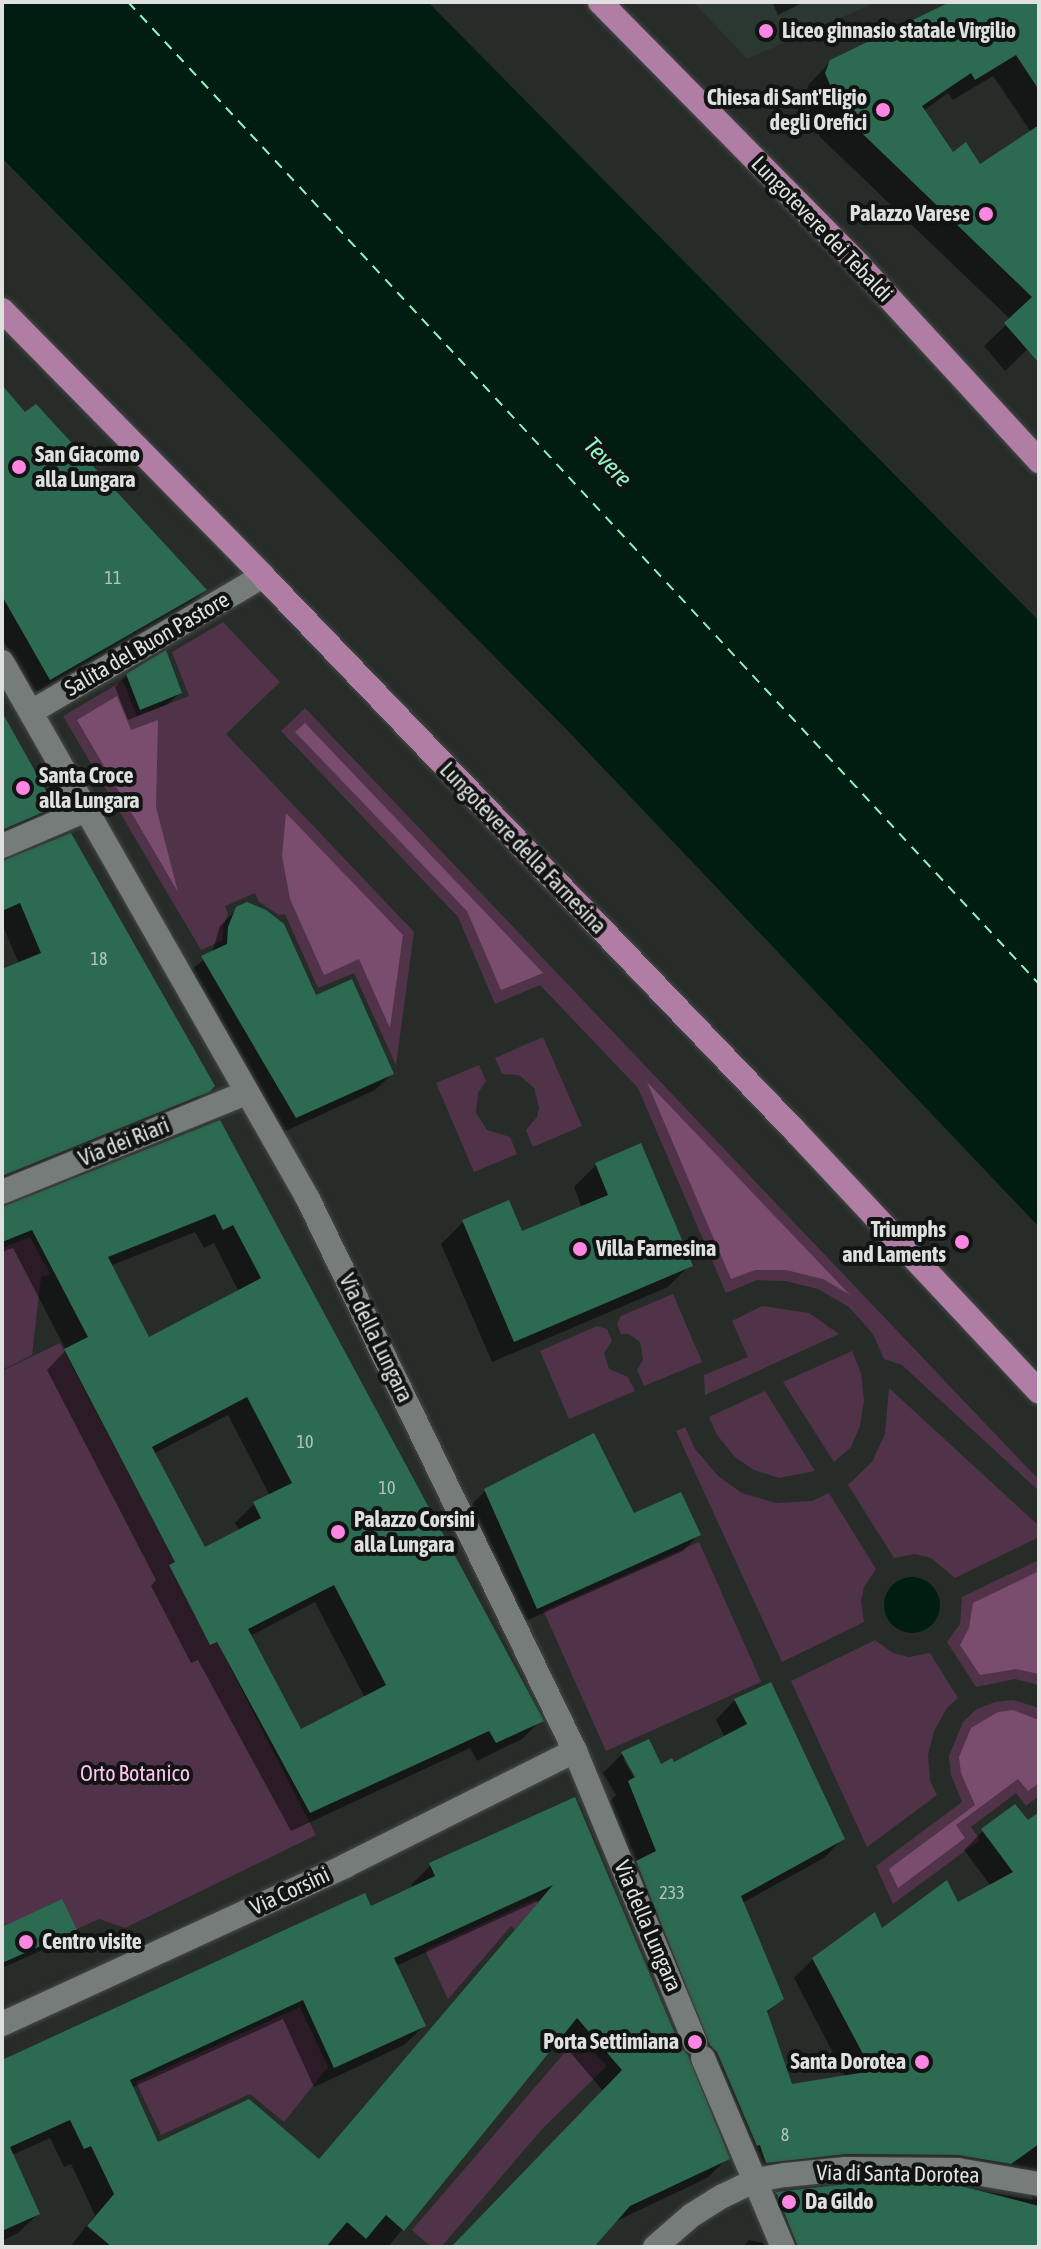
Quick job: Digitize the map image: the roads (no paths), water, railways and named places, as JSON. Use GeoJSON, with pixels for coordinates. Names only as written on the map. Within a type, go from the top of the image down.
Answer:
{"type":"FeatureCollection","features":[{"type":"Feature","properties":{"kind":"main road","name":"Lungotevere dei Tebaldi"},"geometry":{"type":"LineString","coordinates":[[600,2],[858,264],[1039,461]]}},
{"type":"Feature","properties":{"kind":"main road","name":"Lungotevere della Farnesina"},"geometry":{"type":"LineString","coordinates":[[2,310],[263,576],[797,1133],[1039,1392]]}},
{"type":"Feature","properties":{"kind":"street","name":"Salita del Buon Pastore"},"geometry":{"type":"LineString","coordinates":[[31,712],[263,576]]}},
{"type":"Feature","properties":{"kind":"street","name":"Via della Lungara"},"geometry":{"type":"LineString","coordinates":[[2,662],[308,1199],[575,1751],[783,2247]]}},
{"type":"Feature","properties":{"kind":"street"},"geometry":{"type":"LineString","coordinates":[[2,846],[86,810]]}},
{"type":"Feature","properties":{"kind":"street","name":"Via dei Riari"},"geometry":{"type":"LineString","coordinates":[[2,1192],[246,1093]]}},
{"type":"Feature","properties":{"kind":"street","name":"Via Corsini"},"geometry":{"type":"LineString","coordinates":[[2,2024],[345,1866],[575,1751]]}},
{"type":"Feature","properties":{"kind":"street","name":"Via di Santa Dorotea"},"geometry":{"type":"LineString","coordinates":[[756,2180],[833,2170],[917,2169],[958,2170],[1039,2184]]}},
{"type":"Feature","properties":{"kind":"street"},"geometry":{"type":"LineString","coordinates":[[655,2247],[692,2215],[756,2180]]}},
{"type":"Feature","properties":{"kind":"water","name":"Tevere"},"geometry":{"type":"Polygon","coordinates":[[[2,2],[428,2],[1039,621],[1039,1227],[567,730],[2,158],[2,2]]]}},
{"type":"Feature","properties":{"kind":"water"},"geometry":{"type":"Polygon","coordinates":[[[912,1577],[932,1585],[940,1605],[932,1625],[912,1633],[892,1625],[884,1605],[892,1585],[912,1577]]]}},
{"type":"Feature","properties":{"kind":"place","name":"Liceo ginnasio statale Virgilio"},"geometry":{"type":"Point","coordinates":[766,31]}},
{"type":"Feature","properties":{"kind":"place","name":"Chiesa di Sant'Eligio degli Orefici"},"geometry":{"type":"Point","coordinates":[883,110]}},
{"type":"Feature","properties":{"kind":"place","name":"Palazzo Varese"},"geometry":{"type":"Point","coordinates":[986,214]}},
{"type":"Feature","properties":{"kind":"place","name":"San Giacomo alla Lungara"},"geometry":{"type":"Point","coordinates":[19,467]}},
{"type":"Feature","properties":{"kind":"place","name":"Santa Croce alla Lungara"},"geometry":{"type":"Point","coordinates":[23,788]}},
{"type":"Feature","properties":{"kind":"place","name":"Triumphs and Laments"},"geometry":{"type":"Point","coordinates":[962,1242]}},
{"type":"Feature","properties":{"kind":"place","name":"Villa Farnesina"},"geometry":{"type":"Point","coordinates":[580,1249]}},
{"type":"Feature","properties":{"kind":"place","name":"Palazzo Corsini alla Lungara"},"geometry":{"type":"Point","coordinates":[338,1532]}},
{"type":"Feature","properties":{"kind":"place","name":"Centro visite"},"geometry":{"type":"Point","coordinates":[26,1942]}},
{"type":"Feature","properties":{"kind":"place","name":"Porta Settimiana"},"geometry":{"type":"Point","coordinates":[695,2042]}},
{"type":"Feature","properties":{"kind":"place","name":"Santa Dorotea"},"geometry":{"type":"Point","coordinates":[922,2062]}},
{"type":"Feature","properties":{"kind":"place","name":"Da Gildo"},"geometry":{"type":"Point","coordinates":[789,2202]}},
{"type":"Feature","properties":{"kind":"park label","name":"Orto Botanico"},"geometry":{"type":"Point","coordinates":[135,1774]}}]}
